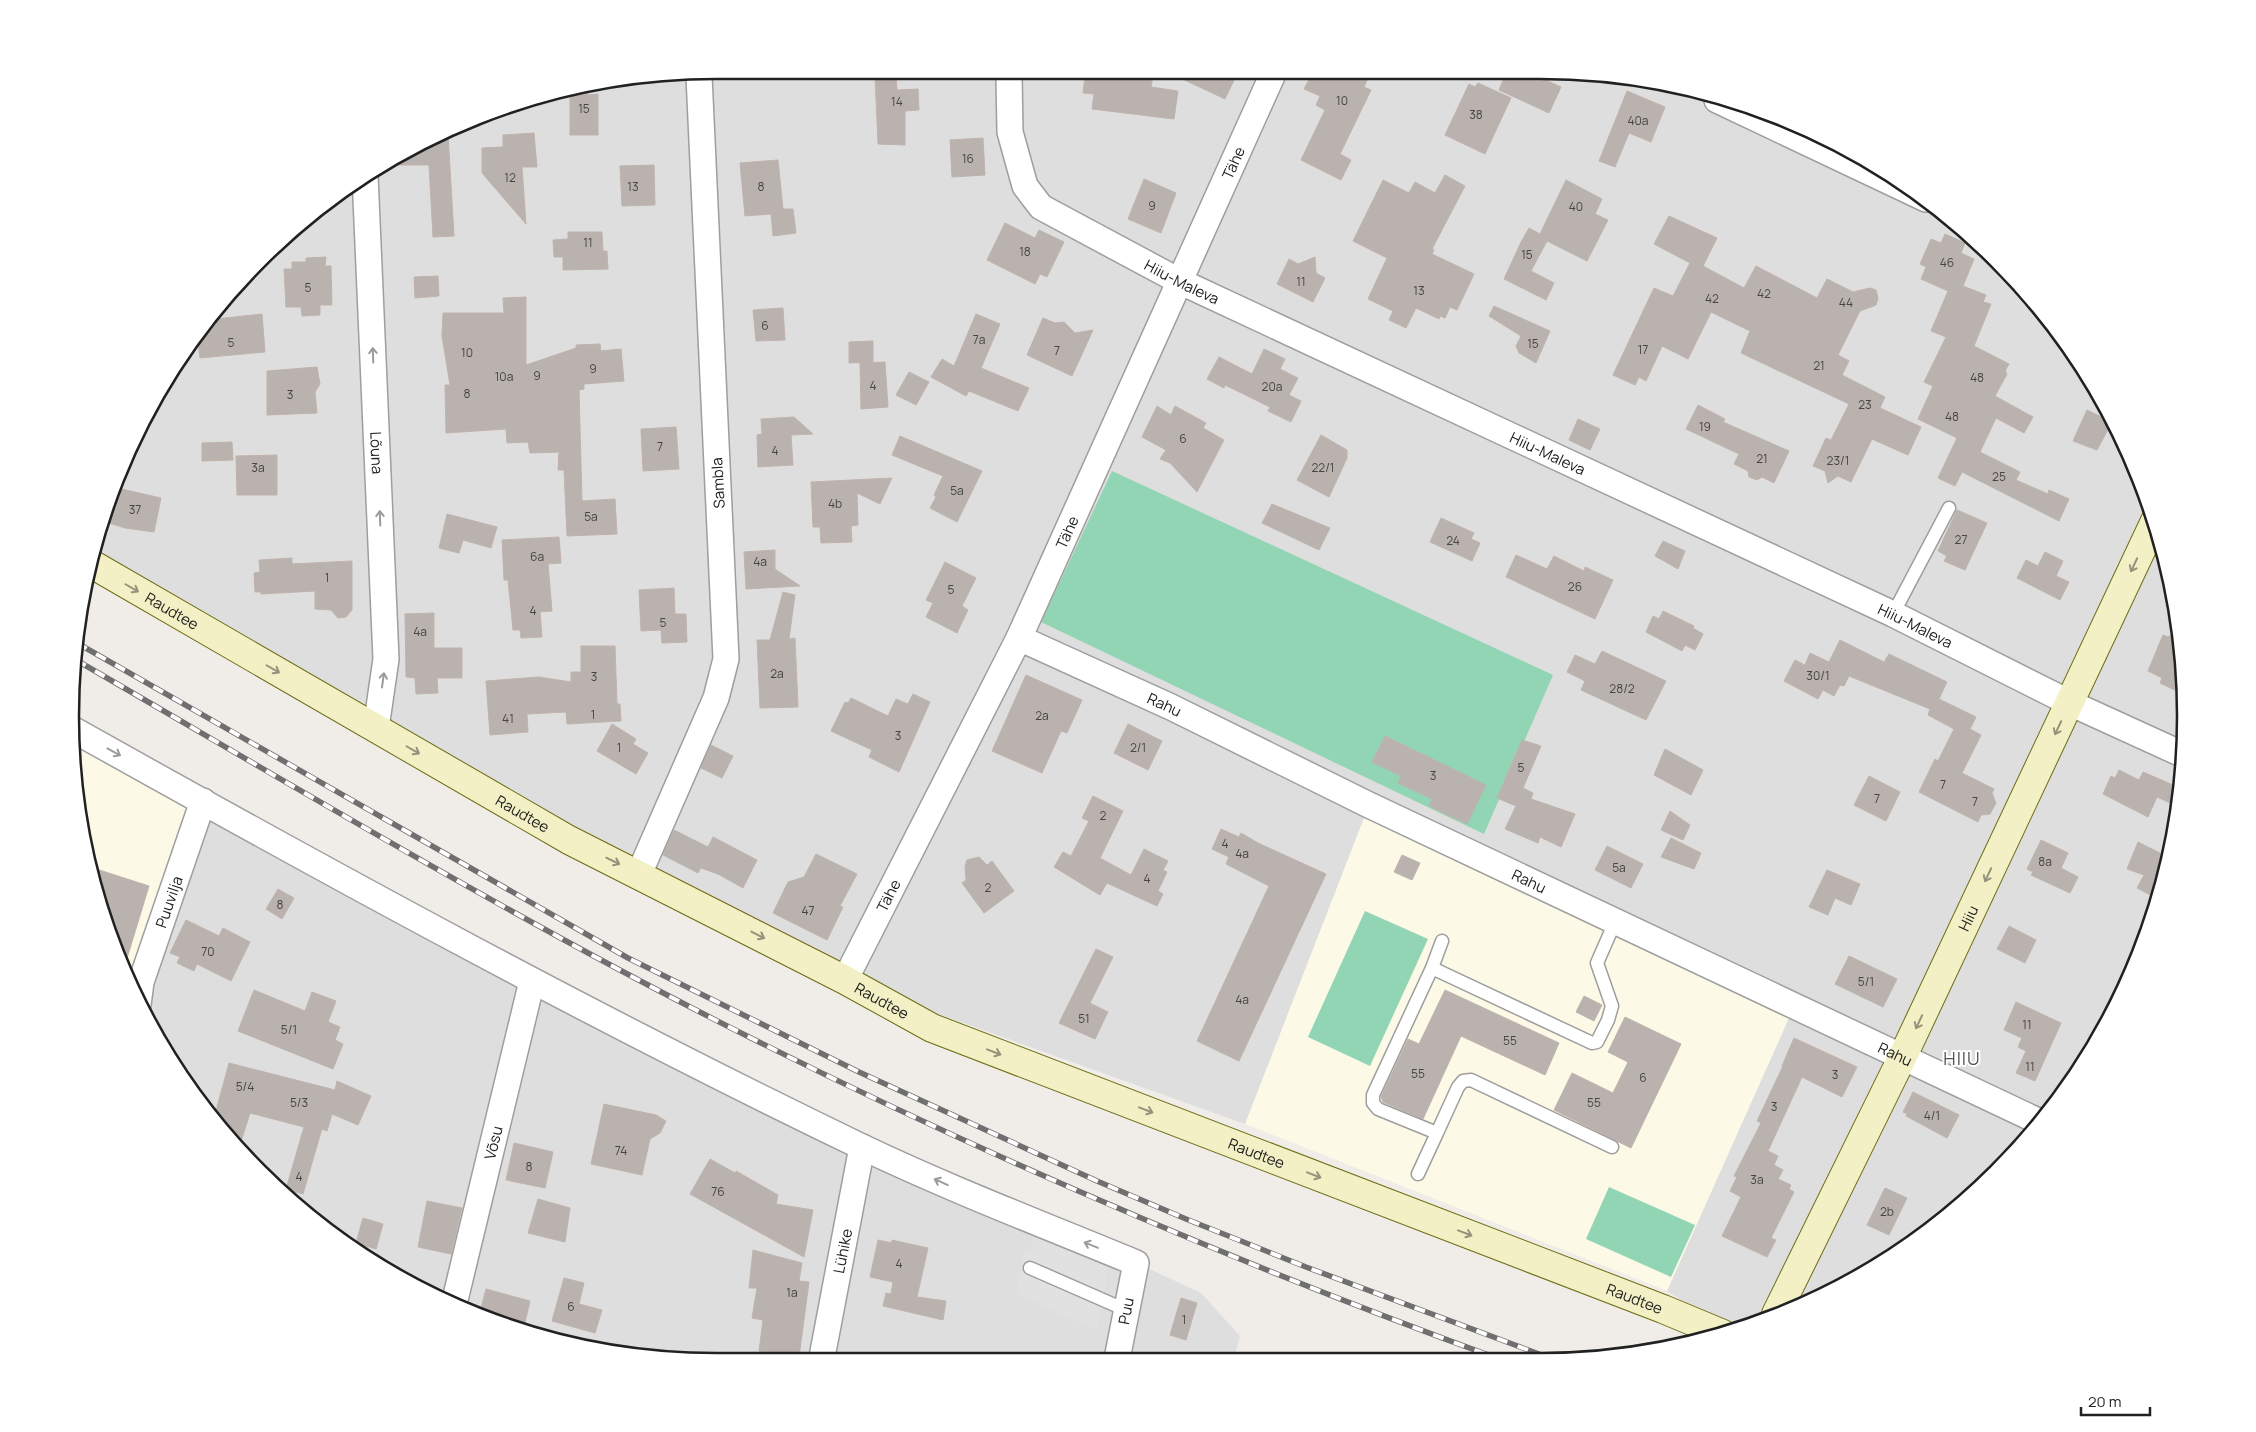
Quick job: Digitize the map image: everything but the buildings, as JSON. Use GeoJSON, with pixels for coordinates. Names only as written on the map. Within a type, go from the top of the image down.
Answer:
{"type":"FeatureCollection","features":[{"type":"Feature","properties":{"kind":"street","name":"Sambla"},"geometry":{"type":"LineString","coordinates":[[640,874],[716,698],[726,658],[699,79]]}},
{"type":"Feature","properties":{"kind":"street","name":"Hiiu-Maleva"},"geometry":{"type":"LineString","coordinates":[[1009,79],[1010,132],[1025,186],[1041,207],[1179,281],[1893,614],[2070,703],[2176,751]]}},
{"type":"Feature","properties":{"kind":"street","name":"Tähe"},"geometry":{"type":"LineString","coordinates":[[845,980],[1019,638],[1271,79]]}},
{"type":"Feature","properties":{"kind":"street"},"geometry":{"type":"LineString","coordinates":[[1742,112],[1885,181]]}},
{"type":"Feature","properties":{"kind":"street","name":"Lõuna"},"geometry":{"type":"LineString","coordinates":[[365,184],[386,659],[376,728]]}},
{"type":"Feature","properties":{"kind":"street","name":"Hiiu"},"geometry":{"type":"LineString","coordinates":[[1780,1307],[1902,1058],[2150,532]]}},
{"type":"Feature","properties":{"kind":"street","name":"Raudtee"},"geometry":{"type":"LineString","coordinates":[[97,567],[569,840],[640,874],[845,980],[932,1028],[1712,1330]]}},
{"type":"Feature","properties":{"kind":"street","name":"Rahu"},"geometry":{"type":"LineString","coordinates":[[1019,638],[1171,707],[1369,805],[2033,1119]]}},
{"type":"Feature","properties":{"kind":"street"},"geometry":{"type":"LineString","coordinates":[[79,733],[532,981],[862,1147]]}},
{"type":"Feature","properties":{"kind":"street","name":"Puuvilja"},"geometry":{"type":"LineString","coordinates":[[140,989],[203,801]]}},
{"type":"Feature","properties":{"kind":"street","name":"Võsu"},"geometry":{"type":"LineString","coordinates":[[456,1298],[532,981]]}},
{"type":"Feature","properties":{"kind":"street","name":"Puu"},"geometry":{"type":"LineString","coordinates":[[862,1147],[996,1206],[1136,1263],[1117,1353]]}},
{"type":"Feature","properties":{"kind":"street","name":"Lühike"},"geometry":{"type":"LineString","coordinates":[[823,1353],[862,1147]]}},
{"type":"Feature","properties":{"kind":"lane"},"geometry":{"type":"LineString","coordinates":[[1893,614],[1949,508]]}},
{"type":"Feature","properties":{"kind":"lane"},"geometry":{"type":"LineString","coordinates":[[1432,968],[1592,1043],[1597,1042],[1608,1020],[1612,1006],[1597,963],[1616,922]]}},
{"type":"Feature","properties":{"kind":"lane"},"geometry":{"type":"LineString","coordinates":[[1437,1133],[1378,1109],[1373,1103],[1373,1095],[1432,968],[1442,941]]}},
{"type":"Feature","properties":{"kind":"lane"},"geometry":{"type":"LineString","coordinates":[[1418,1174],[1458,1087],[1463,1081],[1471,1080],[1612,1147]]}},
{"type":"Feature","properties":{"kind":"lane"},"geometry":{"type":"LineString","coordinates":[[1030,1268],[1126,1310]]}},
{"type":"Feature","properties":{"kind":"shaded area"},"geometry":{"type":"Polygon","coordinates":[[[716,79],[1582,80],[1623,84],[1705,100],[1784,127],[1822,144],[1859,164],[1928,210],[1991,265],[2046,328],[2070,362],[2112,434],[2129,472],[2156,551],[2172,633],[2176,674],[2177,716],[2176,758],[2172,799],[2156,881],[2143,921],[2129,960],[2112,998],[2092,1035],[2046,1104],[1991,1167],[1928,1222],[1894,1246],[1822,1288],[1784,1305],[1723,1326],[1667,1291],[1245,1124],[941,1015],[565,822],[376,728],[97,567],[113,511],[127,472],[144,434],[164,397],[210,328],[265,265],[328,210],[397,164],[434,144],[472,127],[551,100],[633,84],[674,80],[716,79]]]}},
{"type":"Feature","properties":{"kind":"shaded area"},"geometry":{"type":"Polygon","coordinates":[[[79,733],[495,962],[1201,1293],[1240,1336],[1236,1353],[674,1352],[592,1341],[551,1332],[511,1319],[472,1305],[434,1288],[397,1268],[328,1222],[265,1167],[210,1104],[186,1070],[144,998],[125,955],[81,767],[79,733]]]}},
{"type":"Feature","properties":{"kind":"shaded area"},"geometry":{"type":"Polygon","coordinates":[[[80,745],[192,811],[138,984],[127,960],[100,881],[84,799],[80,745]]]}},
{"type":"Feature","properties":{"kind":"shaded area"},"geometry":{"type":"Polygon","coordinates":[[[1369,805],[1794,1007],[1667,1291],[1245,1124],[1369,805]]]}},
{"type":"Feature","properties":{"kind":"shaded area"},"geometry":{"type":"Polygon","coordinates":[[[1034,1235],[1108,1268],[1097,1330],[1016,1294],[1024,1249],[1031,1252],[1034,1235]]]}},
{"type":"Feature","properties":{"kind":"green space"},"geometry":{"type":"Polygon","coordinates":[[[1112,471],[1553,675],[1484,834],[1041,622],[1112,471]]]}},
{"type":"Feature","properties":{"kind":"green space"},"geometry":{"type":"Polygon","coordinates":[[[1365,911],[1428,939],[1370,1066],[1308,1037],[1365,911]]]}},
{"type":"Feature","properties":{"kind":"green space"},"geometry":{"type":"Polygon","coordinates":[[[1609,1187],[1695,1225],[1671,1277],[1586,1239],[1609,1187]]]}},
{"type":"Feature","properties":{"kind":"railway"},"geometry":{"type":"LineString","coordinates":[[83,646],[628,958],[859,1072],[1097,1181],[1186,1219],[1306,1267],[1536,1353]]}},
{"type":"Feature","properties":{"kind":"railway"},"geometry":{"type":"LineString","coordinates":[[81,663],[327,806],[581,949],[666,995],[844,1084],[1030,1170],[1217,1250],[1483,1353]]}},
{"type":"Feature","properties":{"kind":"district","name":"HIIU"},"geometry":{"type":"Point","coordinates":[1962,1058]}}]}
